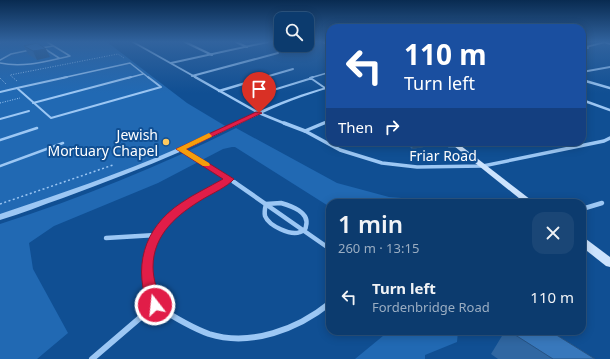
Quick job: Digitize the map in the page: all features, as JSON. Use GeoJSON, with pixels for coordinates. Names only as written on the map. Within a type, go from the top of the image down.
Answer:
{"type":"FeatureCollection","features":[{"type":"Feature","properties":{"kind":"main road"},"geometry":{"type":"LineString","coordinates":[[457,146],[526,199]]}},
{"type":"Feature","properties":{"kind":"main road"},"geometry":{"type":"LineString","coordinates":[[586,245],[610,263]]}},
{"type":"Feature","properties":{"kind":"street","name":"Friar Road"},"geometry":{"type":"LineString","coordinates":[[163,59],[259,113],[305,131],[326,142]]}},
{"type":"Feature","properties":{"kind":"street"},"geometry":{"type":"LineString","coordinates":[[170,63],[192,59]]}},
{"type":"Feature","properties":{"kind":"street"},"geometry":{"type":"LineString","coordinates":[[192,76],[259,59]]}},
{"type":"Feature","properties":{"kind":"street"},"geometry":{"type":"LineString","coordinates":[[586,71],[610,67]]}},
{"type":"Feature","properties":{"kind":"street"},"geometry":{"type":"LineString","coordinates":[[219,91],[293,69]]}},
{"type":"Feature","properties":{"kind":"street"},"geometry":{"type":"LineString","coordinates":[[586,81],[610,88]]}},
{"type":"Feature","properties":{"kind":"street"},"geometry":{"type":"LineString","coordinates":[[0,217],[123,173],[296,97],[326,88]]}},
{"type":"Feature","properties":{"kind":"street"},"geometry":{"type":"LineString","coordinates":[[586,101],[610,110]]}},
{"type":"Feature","properties":{"kind":"street"},"geometry":{"type":"LineString","coordinates":[[305,131],[326,122]]}},
{"type":"Feature","properties":{"kind":"street","name":"Friar Road"},"geometry":{"type":"LineString","coordinates":[[586,144],[610,138]]}},
{"type":"Feature","properties":{"kind":"street","name":"Friar Road"},"geometry":{"type":"LineString","coordinates":[[333,146],[340,150],[382,163],[417,168],[483,166],[579,146]]}},
{"type":"Feature","properties":{"kind":"street"},"geometry":{"type":"LineString","coordinates":[[180,149],[230,179],[326,246]]}},
{"type":"Feature","properties":{"kind":"street"},"geometry":{"type":"LineString","coordinates":[[230,179],[184,206],[165,222],[156,235],[150,250],[147,266],[149,284],[155,305],[186,324],[211,335],[238,339],[268,334],[296,325],[322,311],[326,307]]}},
{"type":"Feature","properties":{"kind":"street"},"geometry":{"type":"LineString","coordinates":[[586,208],[602,203]]}},
{"type":"Feature","properties":{"kind":"street"},"geometry":{"type":"LineString","coordinates":[[266,204],[287,204],[304,215],[308,223],[305,231],[290,234],[278,229],[265,218],[264,214],[266,204]]}},
{"type":"Feature","properties":{"kind":"street"},"geometry":{"type":"LineString","coordinates":[[106,238],[156,235]]}},
{"type":"Feature","properties":{"kind":"street"},"geometry":{"type":"LineString","coordinates":[[92,359],[155,305]]}},
{"type":"Feature","properties":{"kind":"lane"},"geometry":{"type":"LineString","coordinates":[[0,63],[20,65],[55,59]]}},
{"type":"Feature","properties":{"kind":"lane"},"geometry":{"type":"LineString","coordinates":[[0,92],[11,90],[17,88],[130,63],[161,87],[51,118],[17,88]]}},
{"type":"Feature","properties":{"kind":"lane"},"geometry":{"type":"LineString","coordinates":[[270,91],[326,73]]}},
{"type":"Feature","properties":{"kind":"lane"},"geometry":{"type":"LineString","coordinates":[[33,103],[143,74]]}},
{"type":"Feature","properties":{"kind":"lane"},"geometry":{"type":"LineString","coordinates":[[309,79],[326,86]]}},
{"type":"Feature","properties":{"kind":"lane"},"geometry":{"type":"LineString","coordinates":[[0,119],[29,111]]}},
{"type":"Feature","properties":{"kind":"lane"},"geometry":{"type":"LineString","coordinates":[[0,140],[37,128]]}},
{"type":"Feature","properties":{"kind":"lane"},"geometry":{"type":"LineString","coordinates":[[0,166],[63,143]]}},
{"type":"Feature","properties":{"kind":"path"},"geometry":{"type":"LineString","coordinates":[[23,87],[10,75],[94,59]]}},
{"type":"Feature","properties":{"kind":"path"},"geometry":{"type":"LineString","coordinates":[[124,59],[130,63]]}},
{"type":"Feature","properties":{"kind":"path"},"geometry":{"type":"LineString","coordinates":[[0,78],[11,90]]}},
{"type":"Feature","properties":{"kind":"path"},"geometry":{"type":"LineString","coordinates":[[0,102],[26,96]]}},
{"type":"Feature","properties":{"kind":"path"},"geometry":{"type":"LineString","coordinates":[[0,204],[113,165]]}},
{"type":"Feature","properties":{"kind":"shaded area"},"geometry":{"type":"Polygon","coordinates":[[[0,59],[129,59],[187,103],[227,127],[123,173],[0,217],[0,59]]]}},
{"type":"Feature","properties":{"kind":"shaded area"},"geometry":{"type":"Polygon","coordinates":[[[236,128],[337,183],[389,197],[414,199],[326,199],[326,204],[235,147],[223,149],[158,183],[54,226],[29,243],[33,269],[68,333],[37,359],[0,359],[0,224],[90,192],[236,128]]]}},
{"type":"Feature","properties":{"kind":"shaded area"},"geometry":{"type":"Polygon","coordinates":[[[384,335],[458,335],[457,342],[425,355],[425,359],[355,359],[384,335]]]}},
{"type":"Feature","properties":{"kind":"building"},"geometry":{"type":"Polygon","coordinates":[[[515,335],[556,335],[595,359],[553,359],[515,335]]]}},
{"type":"Feature","properties":{"kind":"slow traffic"},"geometry":{"type":"LineString","coordinates":[[206,165],[180,149],[209,136]]}},
{"type":"Feature","properties":{"kind":"place","name":"Jewish Mortuary Chapel"},"geometry":{"type":"Point","coordinates":[166,142]}},
{"type":"Feature","properties":{"kind":"route"},"geometry":{"type":"LineString","coordinates":[[155,305],[149,284],[147,266],[150,250],[156,235],[165,222],[184,206],[205,192],[230,179],[180,149],[259,113]]}}]}
